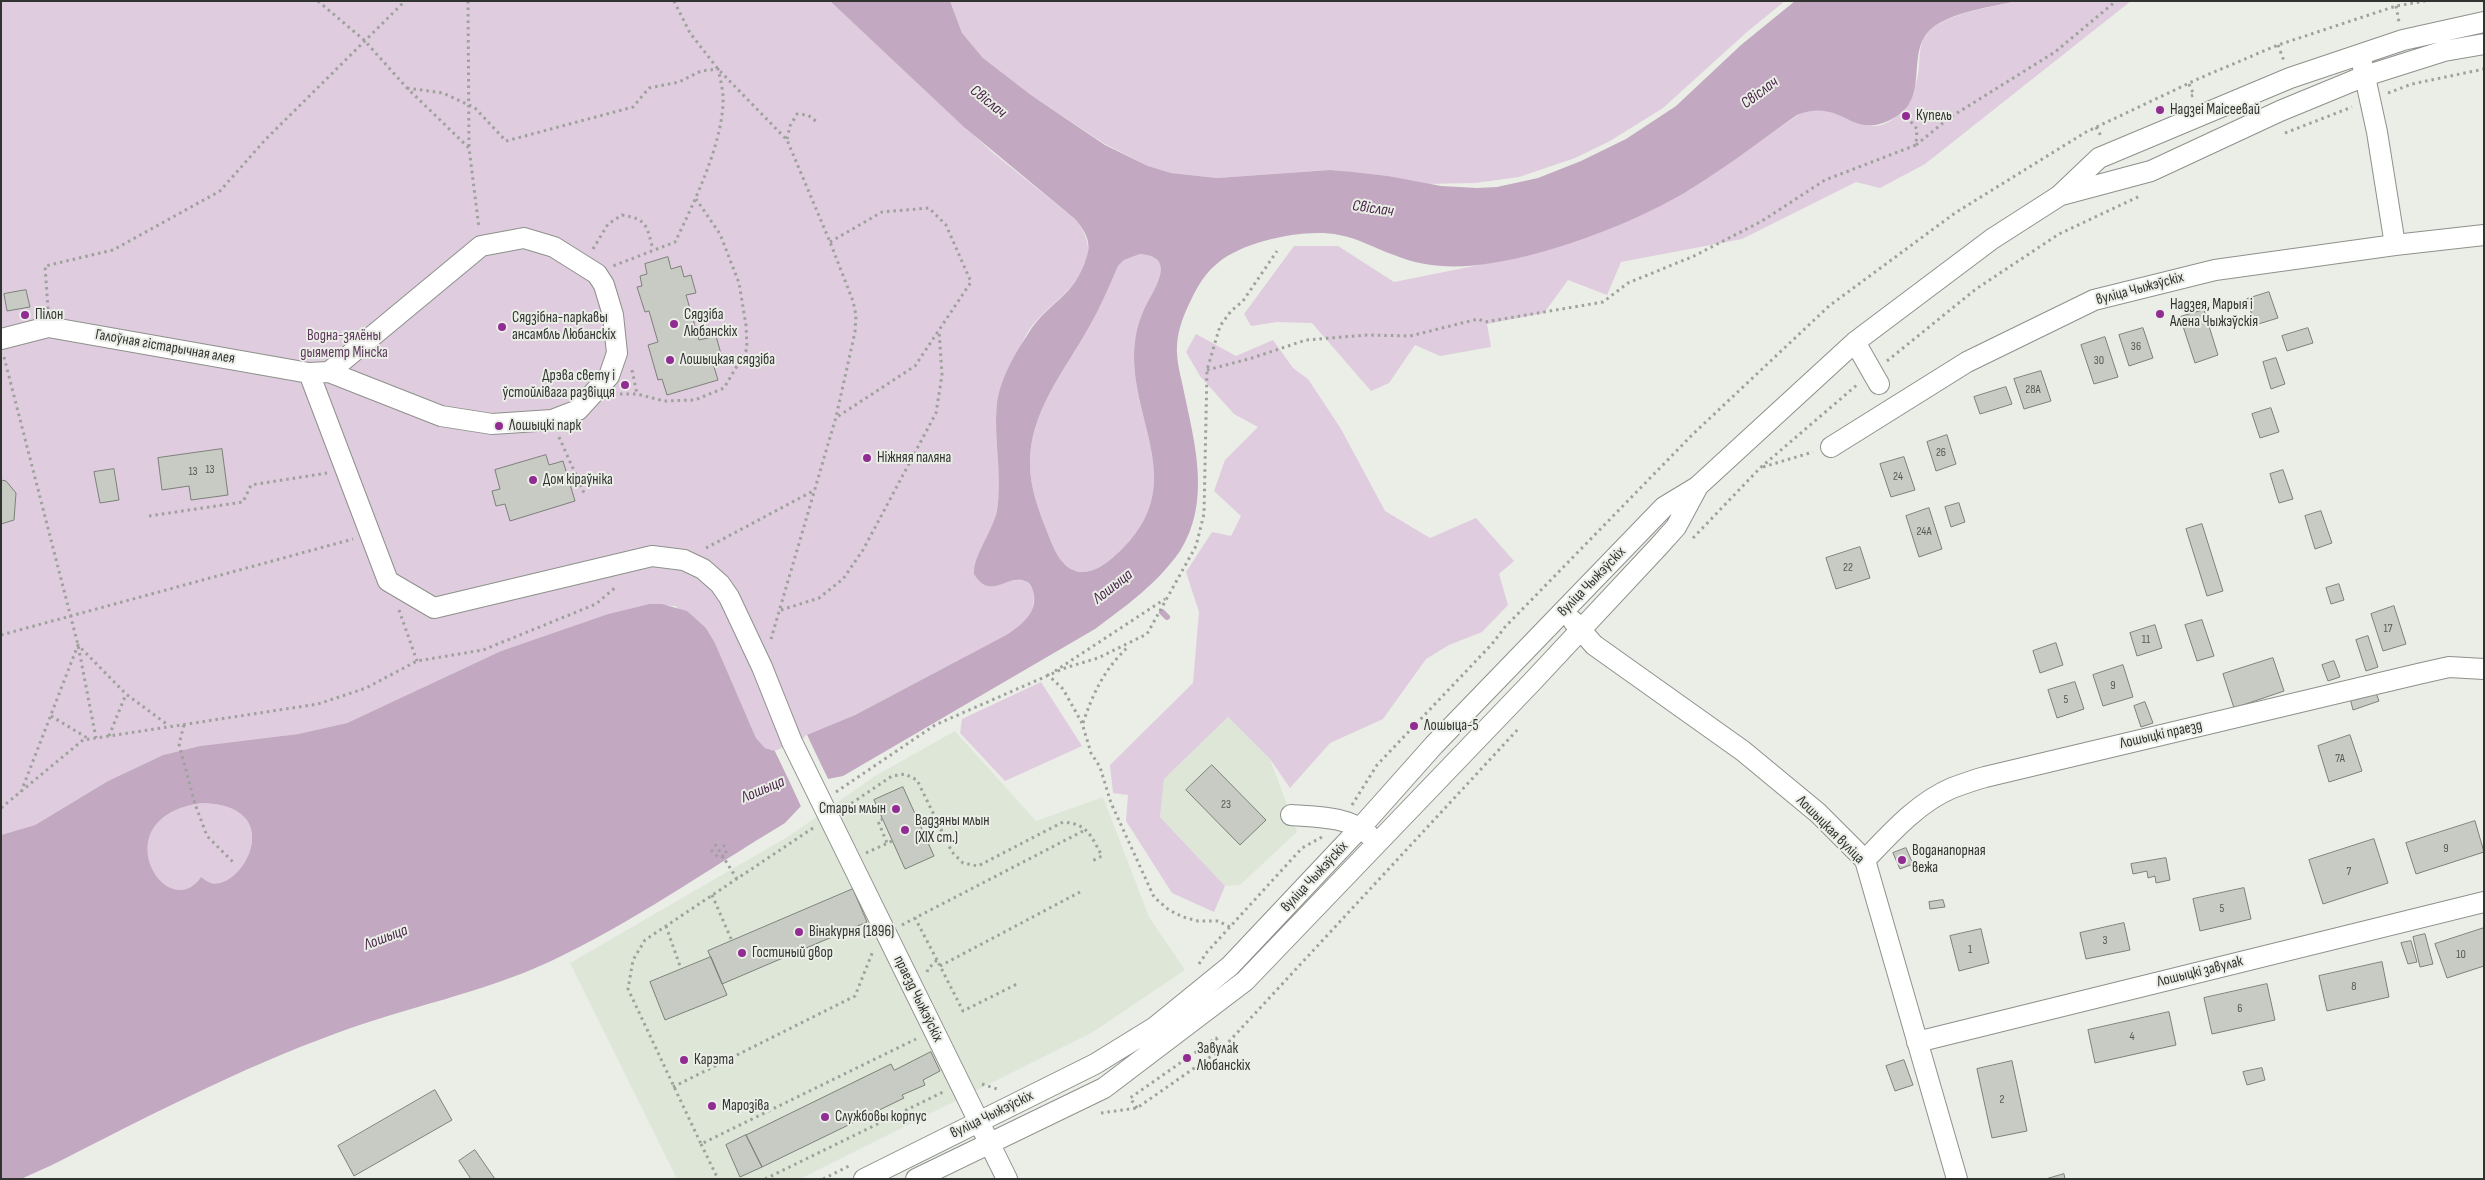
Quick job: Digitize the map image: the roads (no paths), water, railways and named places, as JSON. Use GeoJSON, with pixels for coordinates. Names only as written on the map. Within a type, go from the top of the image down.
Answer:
{"type":"FeatureCollection","features":[{"type":"Feature","properties":{"kind":"street","name":"вуліца Чыжэўскіх"},"geometry":{"type":"LineString","coordinates":[[864,1179],[1095,1064],[1155,1027],[1230,966],[1361,828],[1434,745],[1664,507],[1698,487],[1855,342],[1992,239],[2059,196],[2099,158],[2290,78],[2360,54],[2441,30],[2484,22]]}},
{"type":"Feature","properties":{"kind":"street","name":"вуліца Чыжэўскіх"},"geometry":{"type":"LineString","coordinates":[[2059,196],[2151,171],[2280,111],[2365,76],[2444,51],[2484,44]]}},
{"type":"Feature","properties":{"kind":"street"},"geometry":{"type":"LineString","coordinates":[[2360,54],[2371,100],[2395,245]]}},
{"type":"Feature","properties":{"kind":"street","name":"вуліца Чыжэўскіх"},"geometry":{"type":"LineString","coordinates":[[1831,447],[1967,362],[2094,300],[2215,270],[2395,245],[2484,235]]}},
{"type":"Feature","properties":{"kind":"street","name":"Галоўная гістарычная алея"},"geometry":{"type":"LineString","coordinates":[[2,345],[48,327],[309,373],[329,372],[441,416],[492,424],[552,420],[578,410],[609,376],[616,353],[613,315],[604,285],[590,270],[554,247],[524,238],[481,246],[329,372]]}},
{"type":"Feature","properties":{"kind":"street"},"geometry":{"type":"LineString","coordinates":[[1855,342],[1876,378]]}},
{"type":"Feature","properties":{"kind":"street","name":"праезд Чыжэўскіх"},"geometry":{"type":"LineString","coordinates":[[309,373],[348,470],[388,581],[434,608],[652,556],[684,560],[703,569],[720,584],[729,597],[762,667],[792,742],[1007,1179]]}},
{"type":"Feature","properties":{"kind":"street","name":"вуліца Чыжэўскіх"},"geometry":{"type":"LineString","coordinates":[[916,1179],[1104,1088],[1245,981],[1581,630],[1676,527],[1698,487]]}},
{"type":"Feature","properties":{"kind":"street","name":"Лошыцкая вуліца"},"geometry":{"type":"LineString","coordinates":[[1564,611],[1594,644],[1743,751],[1818,814],[1865,860],[1957,1179]]}},
{"type":"Feature","properties":{"kind":"street","name":"Лошыцкі праезд"},"geometry":{"type":"LineString","coordinates":[[1865,860],[1898,826],[1922,807],[1950,789],[1985,776],[2449,667],[2484,669]]}},
{"type":"Feature","properties":{"kind":"street"},"geometry":{"type":"LineString","coordinates":[[1291,815],[1342,821],[1361,828],[1377,843]]}},
{"type":"Feature","properties":{"kind":"street","name":"Лошыцкі завулак"},"geometry":{"type":"LineString","coordinates":[[1917,1042],[2484,902]]}},
{"type":"Feature","properties":{"kind":"water"},"geometry":{"type":"Polygon","coordinates":[[[830,1],[950,1],[962,33],[983,58],[1031,95],[1105,145],[1148,166],[1171,173],[1217,178],[1330,170],[1388,176],[1441,186],[1477,188],[1497,187],[1538,178],[1581,161],[1626,139],[1676,106],[1741,45],[1795,1],[2017,1],[1959,14],[1930,30],[1923,39],[1919,50],[1912,97],[1907,108],[1897,116],[1881,124],[1869,125],[1858,123],[1826,111],[1813,111],[1797,115],[1720,170],[1673,199],[1649,212],[1569,244],[1516,259],[1455,267],[1418,263],[1339,235],[1310,233],[1260,242],[1230,255],[1206,274],[1184,316],[1178,339],[1178,363],[1196,452],[1198,473],[1198,493],[1190,532],[1171,563],[1152,584],[1130,603],[1095,629],[843,776],[828,779],[824,771],[792,786],[801,806],[785,823],[640,913],[580,947],[524,973],[497,983],[363,1024],[300,1047],[192,1095],[21,1179],[1,1179],[1,835],[35,825],[108,781],[163,755],[200,746],[298,734],[347,723],[501,651],[608,614],[649,604],[662,604],[687,611],[706,628],[715,643],[756,738],[765,748],[775,751],[786,773],[818,760],[807,735],[855,715],[1008,634],[1024,621],[1034,605],[1033,591],[1029,583],[1013,580],[1000,585],[987,586],[980,582],[974,574],[980,551],[995,518],[999,497],[996,430],[997,403],[1009,367],[1035,323],[1068,291],[1082,270],[1087,256],[1088,241],[1075,219],[964,127],[830,1]],[[1140,254],[1124,260],[1118,266],[1093,320],[1050,392],[1035,427],[1031,445],[1030,473],[1036,500],[1053,546],[1063,563],[1073,570],[1080,572],[1096,569],[1119,552],[1139,528],[1150,504],[1154,480],[1152,457],[1136,382],[1134,350],[1139,322],[1156,287],[1161,269],[1159,262],[1152,257],[1140,254]],[[202,803],[171,812],[154,828],[148,846],[150,864],[159,879],[172,889],[187,889],[201,877],[211,883],[223,882],[235,874],[245,862],[251,847],[252,831],[245,817],[229,807],[202,803]]]}},
{"type":"Feature","properties":{"kind":"waterway"},"geometry":{"type":"LineString","coordinates":[[1162,612],[1167,617]]}},
{"type":"Feature","properties":{"kind":"place","name":"Надзеі Маісеевай"},"geometry":{"type":"Point","coordinates":[2160,110]}},
{"type":"Feature","properties":{"kind":"place","name":"Купель"},"geometry":{"type":"Point","coordinates":[1906,116]}},
{"type":"Feature","properties":{"kind":"place","name":"Надзея, Марыя і Алена Чыжэўскія"},"geometry":{"type":"Point","coordinates":[2160,314]}},
{"type":"Feature","properties":{"kind":"place","name":"Пілон"},"geometry":{"type":"Point","coordinates":[25,315]}},
{"type":"Feature","properties":{"kind":"place","name":"Сядзіба Любанскіх"},"geometry":{"type":"Point","coordinates":[674,324]}},
{"type":"Feature","properties":{"kind":"place","name":"Сядзібна-паркавы ансамбль Любанскіх"},"geometry":{"type":"Point","coordinates":[502,327]}},
{"type":"Feature","properties":{"kind":"place","name":"Лошыцкая сядзіба"},"geometry":{"type":"Point","coordinates":[670,360]}},
{"type":"Feature","properties":{"kind":"place","name":"Дрэва свету і ўстойлівага развіцця"},"geometry":{"type":"Point","coordinates":[625,385]}},
{"type":"Feature","properties":{"kind":"place","name":"Лошыцкі парк"},"geometry":{"type":"Point","coordinates":[499,426]}},
{"type":"Feature","properties":{"kind":"place","name":"Ніжняя паляна"},"geometry":{"type":"Point","coordinates":[867,458]}},
{"type":"Feature","properties":{"kind":"place","name":"Дом кіраўніка"},"geometry":{"type":"Point","coordinates":[533,480]}},
{"type":"Feature","properties":{"kind":"place","name":"Лошыца-5"},"geometry":{"type":"Point","coordinates":[1414,726]}},
{"type":"Feature","properties":{"kind":"place","name":"Стары млын"},"geometry":{"type":"Point","coordinates":[896,809]}},
{"type":"Feature","properties":{"kind":"place","name":"Вадзяны млын (XIX ст.)"},"geometry":{"type":"Point","coordinates":[905,830]}},
{"type":"Feature","properties":{"kind":"place","name":"Воданапорная вежа"},"geometry":{"type":"Point","coordinates":[1902,860]}},
{"type":"Feature","properties":{"kind":"place","name":"Вінакурня (1896)"},"geometry":{"type":"Point","coordinates":[799,932]}},
{"type":"Feature","properties":{"kind":"place","name":"Гостиный двор"},"geometry":{"type":"Point","coordinates":[742,953]}},
{"type":"Feature","properties":{"kind":"place","name":"Завулак Любанскіх"},"geometry":{"type":"Point","coordinates":[1187,1058]}},
{"type":"Feature","properties":{"kind":"place","name":"Карэта"},"geometry":{"type":"Point","coordinates":[684,1060]}},
{"type":"Feature","properties":{"kind":"place","name":"Марозіва"},"geometry":{"type":"Point","coordinates":[712,1106]}},
{"type":"Feature","properties":{"kind":"place","name":"Службовы корпус"},"geometry":{"type":"Point","coordinates":[825,1117]}},
{"type":"Feature","properties":{"kind":"water label","name":"Свіслач"},"geometry":{"type":"Point","coordinates":[1760,93]}},
{"type":"Feature","properties":{"kind":"water label","name":"Свіслач"},"geometry":{"type":"Point","coordinates":[988,102]}},
{"type":"Feature","properties":{"kind":"water label","name":"Свіслач"},"geometry":{"type":"Point","coordinates":[1373,209]}},
{"type":"Feature","properties":{"kind":"water label","name":"Лошыца"},"geometry":{"type":"Point","coordinates":[1113,587]}},
{"type":"Feature","properties":{"kind":"water label","name":"Лошыца"},"geometry":{"type":"Point","coordinates":[763,790]}},
{"type":"Feature","properties":{"kind":"water label","name":"Лошыца"},"geometry":{"type":"Point","coordinates":[386,938]}},
{"type":"Feature","properties":{"kind":"park label","name":"Водна-зялёны дыяметр Мінска"},"geometry":{"type":"Point","coordinates":[344,344]}}]}
